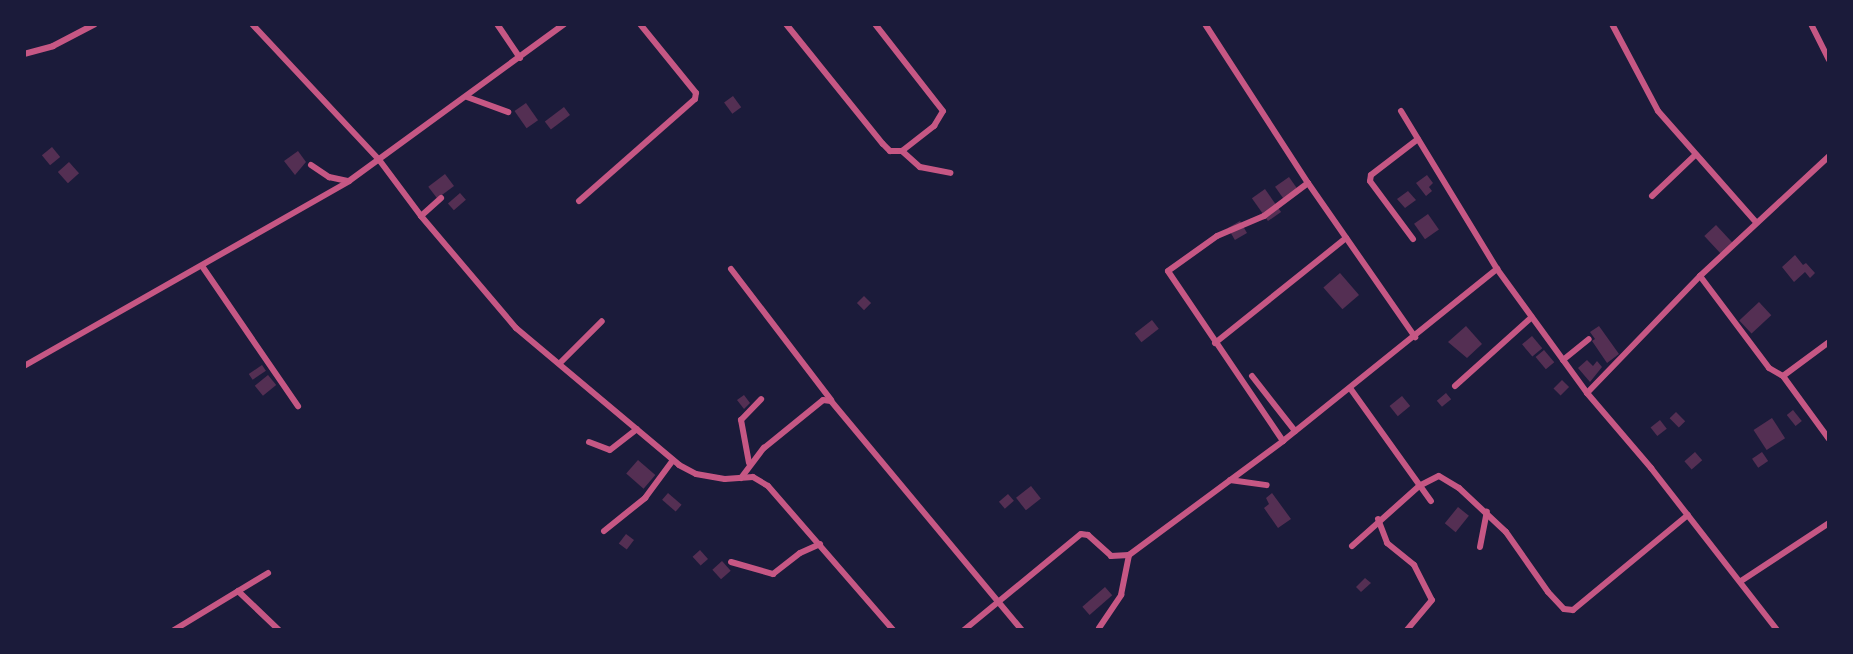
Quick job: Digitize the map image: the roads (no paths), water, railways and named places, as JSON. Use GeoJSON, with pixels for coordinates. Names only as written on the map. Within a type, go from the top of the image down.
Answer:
{"type":"FeatureCollection","features":[{"type":"Feature","properties":{"kind":"street"},"geometry":{"type":"LineString","coordinates":[[24,54],[53,46],[95,24]]}},
{"type":"Feature","properties":{"kind":"street"},"geometry":{"type":"LineString","coordinates":[[252,24],[380,161],[421,216],[516,328],[673,460],[696,474],[753,477],[768,486],[893,630]]}},
{"type":"Feature","properties":{"kind":"street"},"geometry":{"type":"LineString","coordinates":[[497,24],[520,58]]}},
{"type":"Feature","properties":{"kind":"street"},"geometry":{"type":"LineString","coordinates":[[24,366],[349,182],[564,24]]}},
{"type":"Feature","properties":{"kind":"street"},"geometry":{"type":"LineString","coordinates":[[579,201],[695,99],[696,93],[640,24]]}},
{"type":"Feature","properties":{"kind":"street"},"geometry":{"type":"LineString","coordinates":[[786,24],[890,151],[902,151],[934,126],[943,111],[875,24]]}},
{"type":"Feature","properties":{"kind":"street"},"geometry":{"type":"LineString","coordinates":[[1204,24],[1308,183],[1415,337]]}},
{"type":"Feature","properties":{"kind":"street"},"geometry":{"type":"LineString","coordinates":[[1612,24],[1658,111],[1756,222]]}},
{"type":"Feature","properties":{"kind":"street"},"geometry":{"type":"LineString","coordinates":[[1811,24],[1829,60]]}},
{"type":"Feature","properties":{"kind":"street"},"geometry":{"type":"LineString","coordinates":[[467,97],[508,112]]}},
{"type":"Feature","properties":{"kind":"street"},"geometry":{"type":"LineString","coordinates":[[1401,111],[1497,269],[1587,393],[1688,514],[1777,630]]}},
{"type":"Feature","properties":{"kind":"street"},"geometry":{"type":"LineString","coordinates":[[1413,239],[1370,181],[1371,175],[1418,139]]}},
{"type":"Feature","properties":{"kind":"street"},"geometry":{"type":"LineString","coordinates":[[902,151],[920,167],[950,173]]}},
{"type":"Feature","properties":{"kind":"street"},"geometry":{"type":"LineString","coordinates":[[1652,196],[1695,155]]}},
{"type":"Feature","properties":{"kind":"street"},"geometry":{"type":"LineString","coordinates":[[1587,393],[1700,276],[1829,156]]}},
{"type":"Feature","properties":{"kind":"street"},"geometry":{"type":"LineString","coordinates":[[312,165],[329,177],[349,182]]}},
{"type":"Feature","properties":{"kind":"street"},"geometry":{"type":"LineString","coordinates":[[1283,441],[1168,271],[1217,236],[1264,216],[1308,183]]}},
{"type":"Feature","properties":{"kind":"street"},"geometry":{"type":"LineString","coordinates":[[421,216],[441,198]]}},
{"type":"Feature","properties":{"kind":"street"},"geometry":{"type":"LineString","coordinates":[[1215,343],[1346,238]]}},
{"type":"Feature","properties":{"kind":"street"},"geometry":{"type":"LineString","coordinates":[[202,266],[298,406]]}},
{"type":"Feature","properties":{"kind":"street"},"geometry":{"type":"LineString","coordinates":[[731,269],[831,401],[1022,630]]}},
{"type":"Feature","properties":{"kind":"street"},"geometry":{"type":"LineString","coordinates":[[964,630],[1081,534],[1088,535],[1111,556],[1129,555],[1283,441],[1497,269]]}},
{"type":"Feature","properties":{"kind":"street"},"geometry":{"type":"LineString","coordinates":[[1700,276],[1769,368],[1783,376],[1829,439]]}},
{"type":"Feature","properties":{"kind":"street"},"geometry":{"type":"LineString","coordinates":[[1455,386],[1532,317]]}},
{"type":"Feature","properties":{"kind":"street"},"geometry":{"type":"LineString","coordinates":[[560,363],[602,321]]}},
{"type":"Feature","properties":{"kind":"street"},"geometry":{"type":"LineString","coordinates":[[1563,360],[1589,339]]}},
{"type":"Feature","properties":{"kind":"street"},"geometry":{"type":"LineString","coordinates":[[1783,376],[1829,342]]}},
{"type":"Feature","properties":{"kind":"street"},"geometry":{"type":"LineString","coordinates":[[1252,376],[1295,431]]}},
{"type":"Feature","properties":{"kind":"street"},"geometry":{"type":"LineString","coordinates":[[1350,388],[1431,501]]}},
{"type":"Feature","properties":{"kind":"street"},"geometry":{"type":"LineString","coordinates":[[749,464],[741,420],[761,399]]}},
{"type":"Feature","properties":{"kind":"street"},"geometry":{"type":"LineString","coordinates":[[741,478],[749,464],[814,406],[823,400],[831,401]]}},
{"type":"Feature","properties":{"kind":"street"},"geometry":{"type":"LineString","coordinates":[[589,441],[610,450],[637,429]]}},
{"type":"Feature","properties":{"kind":"street"},"geometry":{"type":"LineString","coordinates":[[604,531],[645,498],[673,460]]}},
{"type":"Feature","properties":{"kind":"street"},"geometry":{"type":"LineString","coordinates":[[1352,546],[1378,519],[1419,486],[1440,476],[1486,512],[1506,532],[1548,592],[1564,609],[1573,610],[1688,514]]}},
{"type":"Feature","properties":{"kind":"street"},"geometry":{"type":"LineString","coordinates":[[1230,480],[1267,485]]}},
{"type":"Feature","properties":{"kind":"street"},"geometry":{"type":"LineString","coordinates":[[1480,547],[1486,512]]}},
{"type":"Feature","properties":{"kind":"street"},"geometry":{"type":"LineString","coordinates":[[1378,519],[1387,543],[1414,565],[1432,600],[1407,630]]}},
{"type":"Feature","properties":{"kind":"street"},"geometry":{"type":"LineString","coordinates":[[1741,581],[1829,523]]}},
{"type":"Feature","properties":{"kind":"street"},"geometry":{"type":"LineString","coordinates":[[731,562],[773,574],[800,553],[820,544]]}},
{"type":"Feature","properties":{"kind":"street"},"geometry":{"type":"LineString","coordinates":[[1099,628],[1121,595],[1129,555]]}},
{"type":"Feature","properties":{"kind":"street"},"geometry":{"type":"LineString","coordinates":[[174,630],[268,573]]}},
{"type":"Feature","properties":{"kind":"street"},"geometry":{"type":"LineString","coordinates":[[238,591],[279,630]]}},
{"type":"Feature","properties":{"kind":"street"},"geometry":{"type":"LineString","coordinates":[[188,623],[194,630]]}}]}
